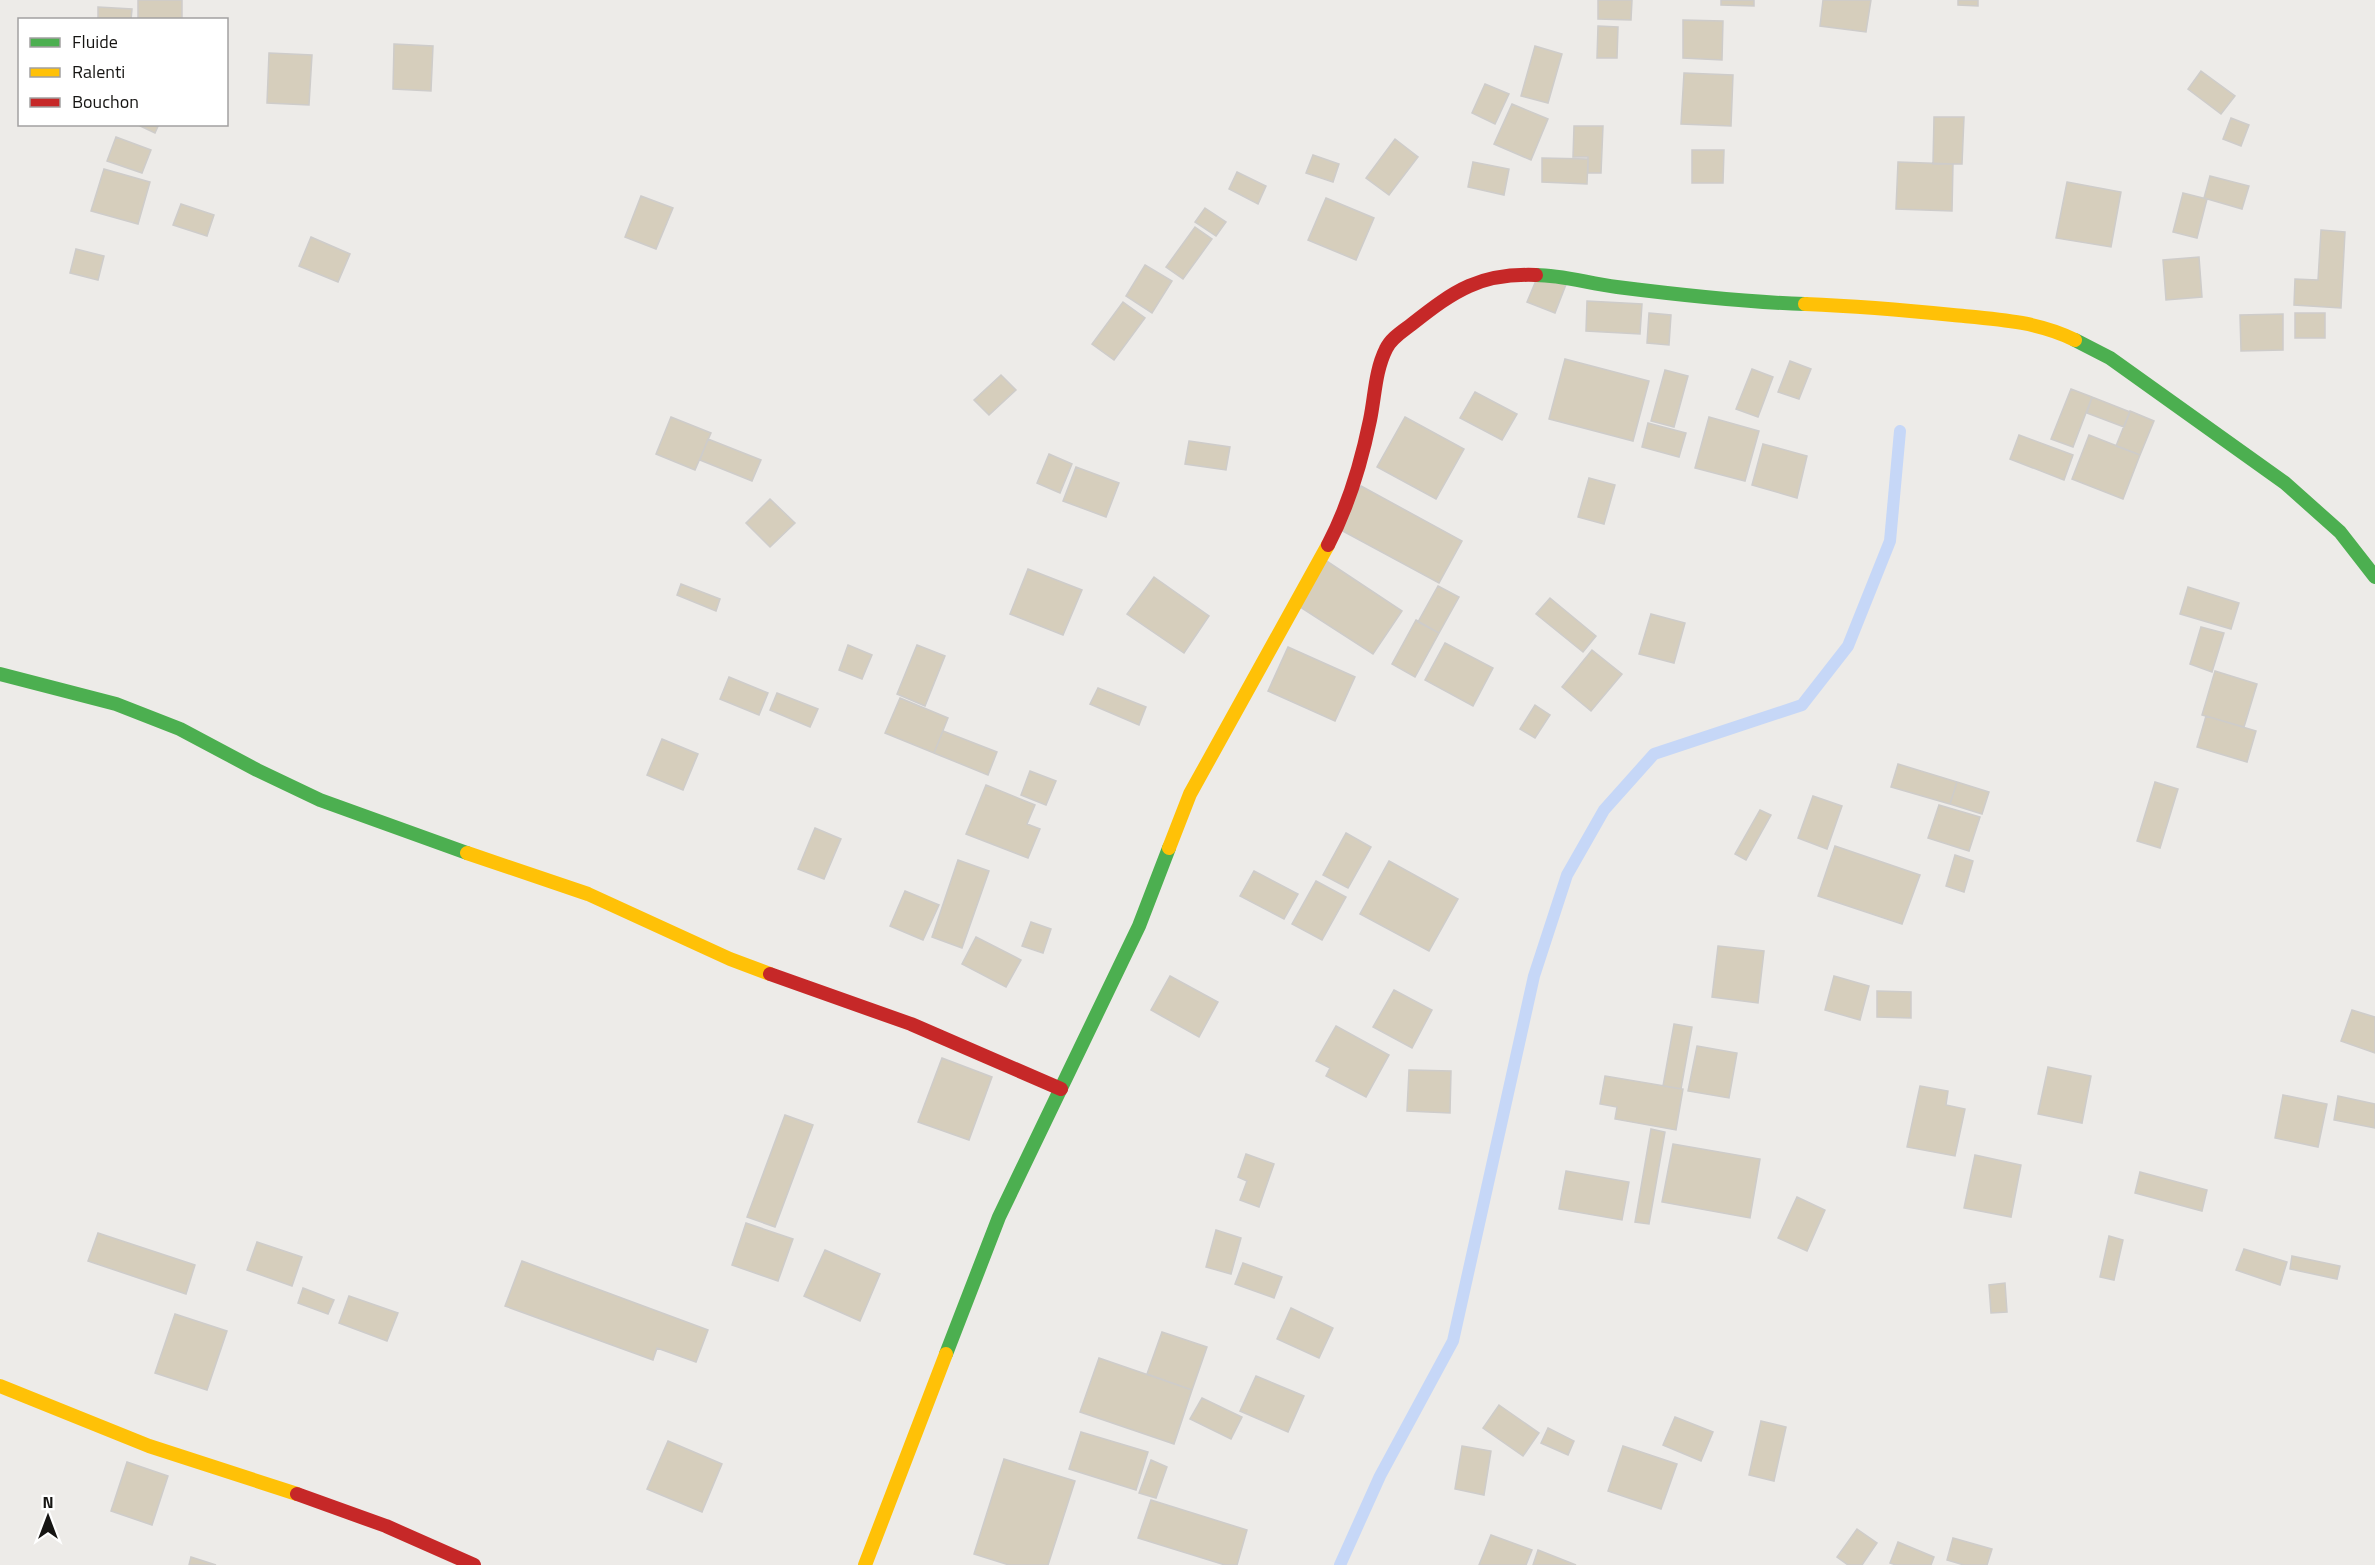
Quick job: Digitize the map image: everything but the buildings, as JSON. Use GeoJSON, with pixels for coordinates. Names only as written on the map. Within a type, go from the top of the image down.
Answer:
{"type":"FeatureCollection","features":[{"type":"Feature","properties":{"kind":"street"},"geometry":{"type":"LineString","coordinates":[[865,1565],[999,1216],[1139,926],[1190,794],[1232,714],[1284,627],[1352,493],[1363,455],[1375,385],[1385,351],[1390,342],[1436,306],[1474,282],[1509,274],[1550,275],[1615,287],[1746,302],[1863,306],[2021,322],[2063,334],[2110,358],[2285,483],[2340,532],[2375,577]]}},
{"type":"Feature","properties":{"kind":"street"},"geometry":{"type":"LineString","coordinates":[[0,674],[116,704],[180,729],[320,800],[471,856],[588,894],[730,959],[911,1024],[1061,1089]]}},
{"type":"Feature","properties":{"kind":"street"},"geometry":{"type":"LineString","coordinates":[[0,1386],[149,1446],[275,1486],[386,1526],[474,1565]]}},
{"type":"Feature","properties":{"kind":"waterway"},"geometry":{"type":"LineString","coordinates":[[1340,1565],[1380,1476],[1453,1341],[1534,976],[1567,875],[1604,810],[1654,754],[1802,705],[1848,646],[1890,541],[1900,431]]}},
{"type":"Feature","properties":{"kind":"traffic: fast"},"geometry":{"type":"LineString","coordinates":[[1536,275],[1688,295],[1805,304]]}},
{"type":"Feature","properties":{"kind":"traffic: fast"},"geometry":{"type":"LineString","coordinates":[[2075,340],[2110,358],[2285,483],[2340,532],[2375,577]]}},
{"type":"Feature","properties":{"kind":"traffic: fast"},"geometry":{"type":"LineString","coordinates":[[0,674],[116,704],[180,729],[320,800],[467,853]]}},
{"type":"Feature","properties":{"kind":"traffic: fast"},"geometry":{"type":"LineString","coordinates":[[946,1354],[999,1217],[1139,926],[1169,848]]}},
{"type":"Feature","properties":{"kind":"traffic: slow"},"geometry":{"type":"LineString","coordinates":[[1805,304],[2000,320],[2031,325],[2075,340]]}},
{"type":"Feature","properties":{"kind":"traffic: slow"},"geometry":{"type":"LineString","coordinates":[[1169,848],[1190,794],[1328,545]]}},
{"type":"Feature","properties":{"kind":"traffic: slow"},"geometry":{"type":"LineString","coordinates":[[467,853],[588,894],[730,959],[770,974]]}},
{"type":"Feature","properties":{"kind":"traffic: slow"},"geometry":{"type":"LineString","coordinates":[[865,1565],[946,1354]]}},
{"type":"Feature","properties":{"kind":"traffic: slow"},"geometry":{"type":"LineString","coordinates":[[0,1386],[149,1446],[297,1494]]}},
{"type":"Feature","properties":{"kind":"traffic: jam"},"geometry":{"type":"LineString","coordinates":[[1328,545],[1354,484],[1372,411],[1380,366],[1391,341],[1442,302],[1469,286],[1499,277],[1536,275]]}},
{"type":"Feature","properties":{"kind":"traffic: jam"},"geometry":{"type":"LineString","coordinates":[[770,974],[911,1024],[1061,1089]]}},
{"type":"Feature","properties":{"kind":"traffic: jam"},"geometry":{"type":"LineString","coordinates":[[297,1494],[386,1526],[474,1565]]}}]}
